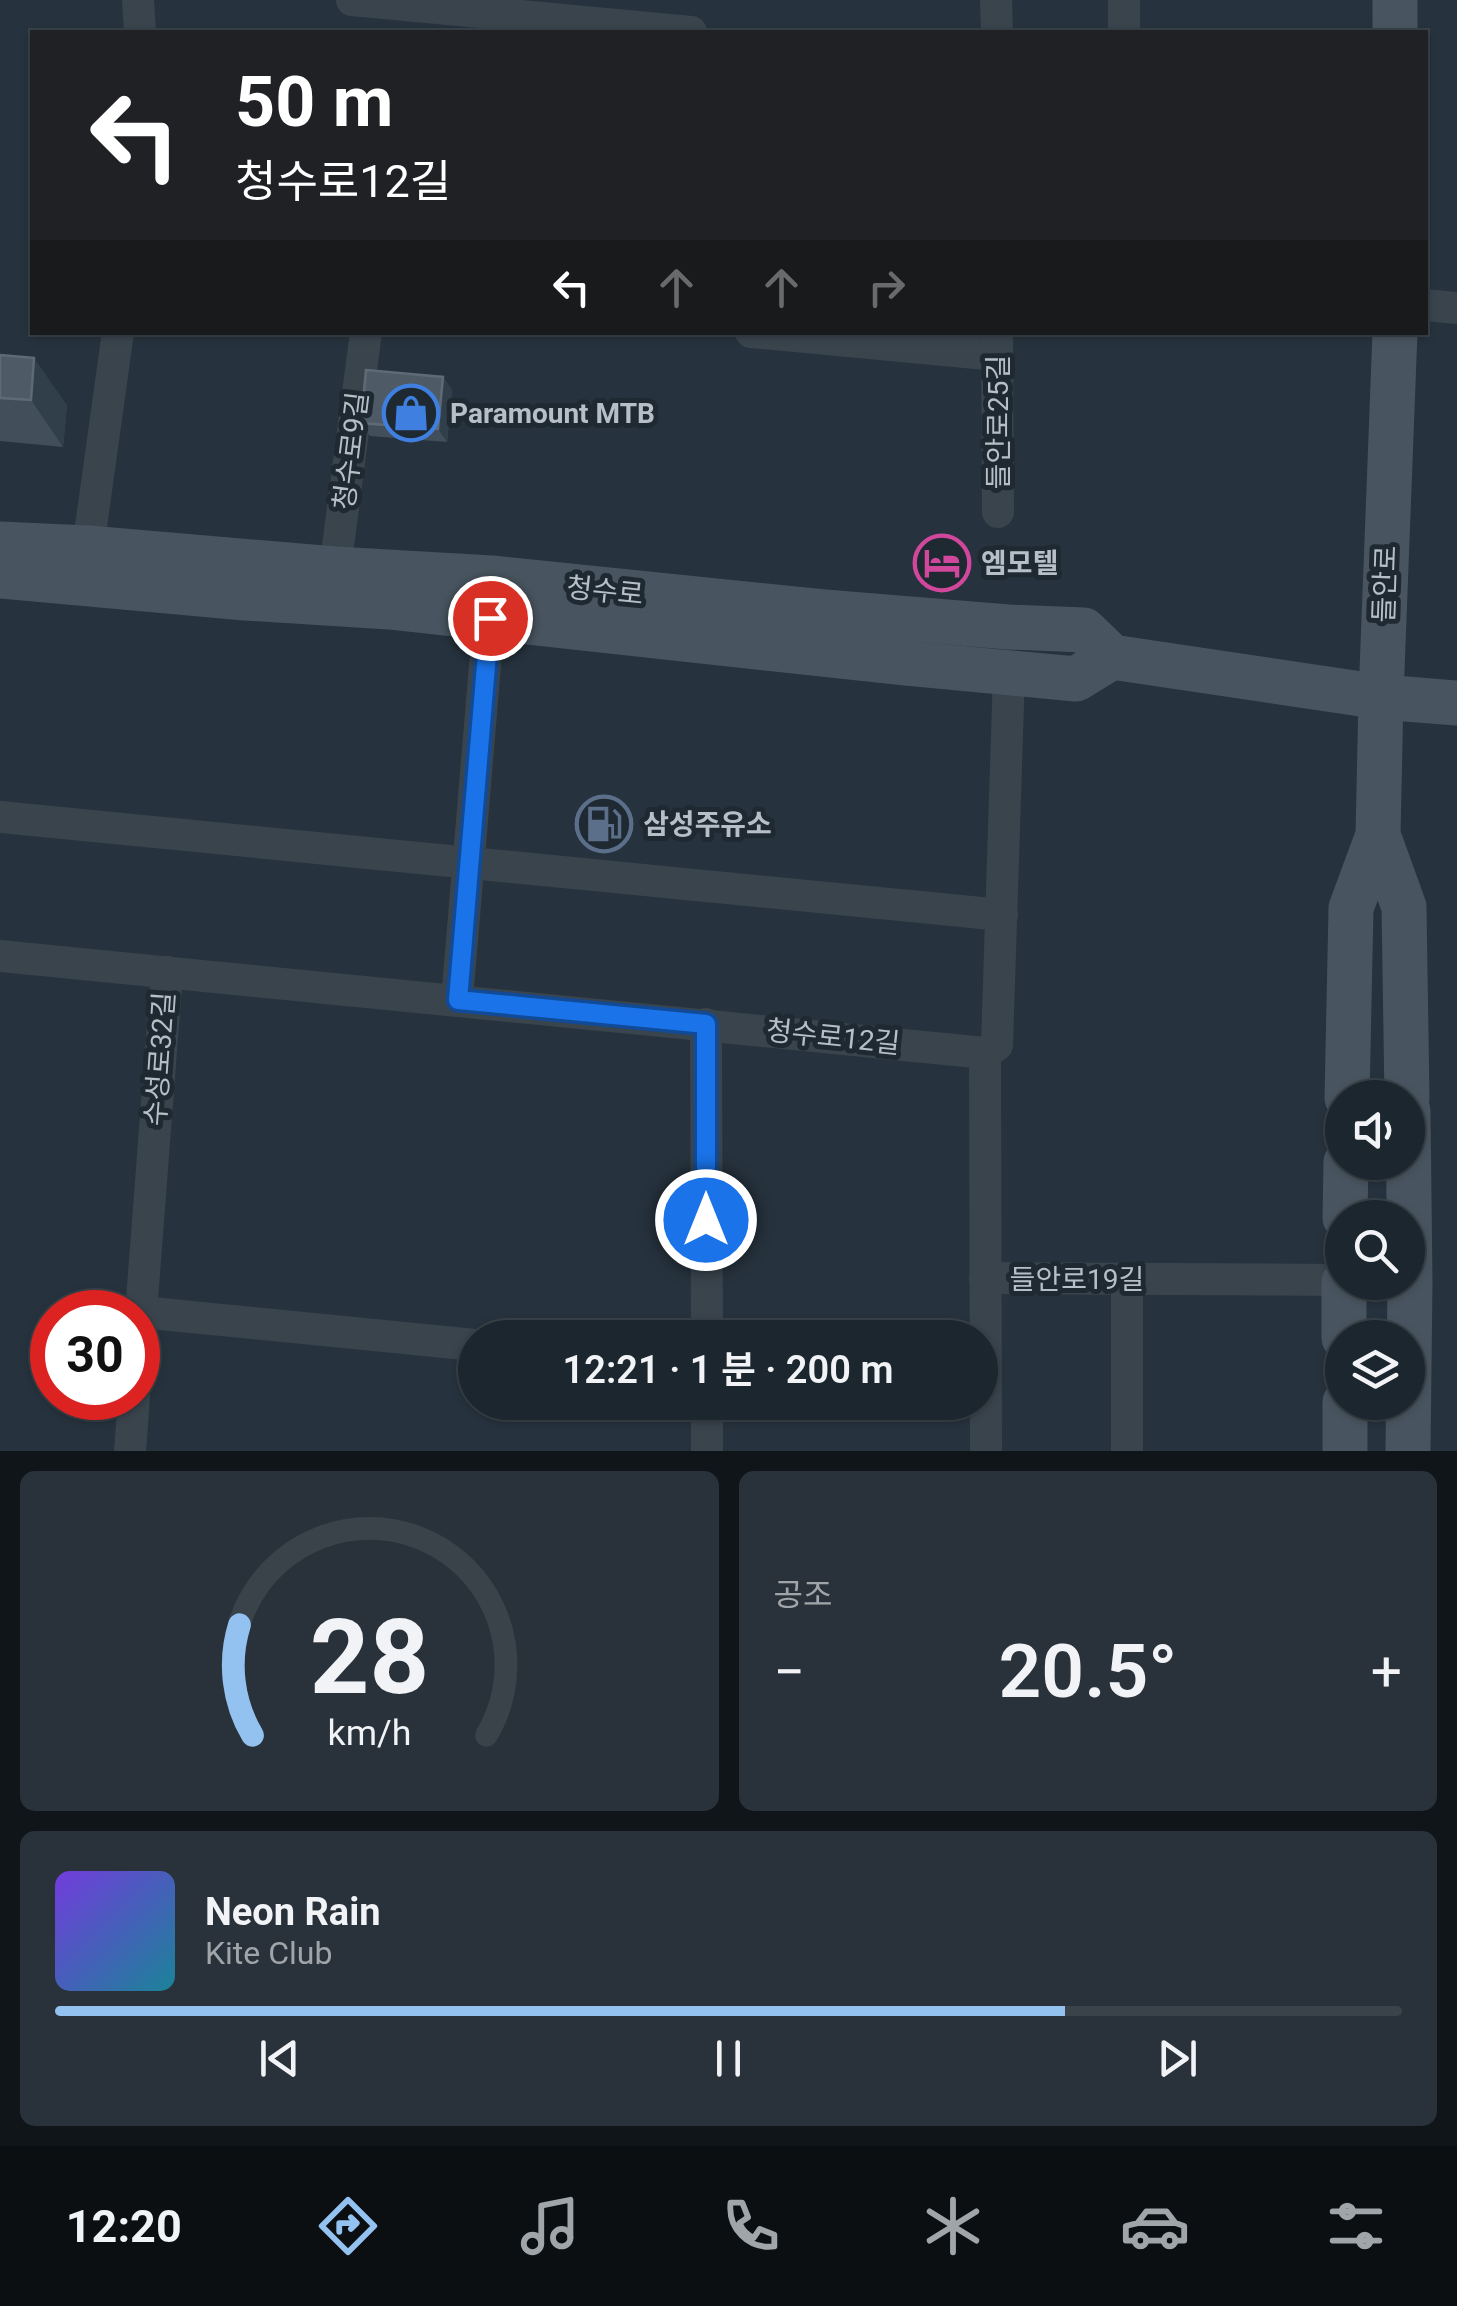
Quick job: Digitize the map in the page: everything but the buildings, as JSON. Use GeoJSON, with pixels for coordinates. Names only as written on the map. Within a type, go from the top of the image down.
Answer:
{"type":"FeatureCollection","features":[{"type":"Feature","properties":{"kind":"main road"},"geometry":{"type":"LineString","coordinates":[[1395,0],[1396,30]]}},
{"type":"Feature","properties":{"kind":"main road","name":"들안로"},"geometry":{"type":"LineString","coordinates":[[1347,1080],[1350,908],[1378,835],[1395,335]]}},
{"type":"Feature","properties":{"kind":"main road","name":"청수로"},"geometry":{"type":"LineString","coordinates":[[0,544],[492,578],[860,615],[1084,630],[1112,657],[1380,697],[1457,704]]}},
{"type":"Feature","properties":{"kind":"main road","name":"청수로"},"geometry":{"type":"LineString","coordinates":[[0,576],[245,598],[389,606],[1076,679],[1112,657]]}},
{"type":"Feature","properties":{"kind":"main road","name":"들안로"},"geometry":{"type":"LineString","coordinates":[[1378,835],[1404,907],[1407,1080]]}},
{"type":"Feature","properties":{"kind":"main road"},"geometry":{"type":"LineString","coordinates":[[1408,1451],[1409,1180]]}},
{"type":"Feature","properties":{"kind":"main road"},"geometry":{"type":"LineString","coordinates":[[1344,1420],[1345,1451]]}},
{"type":"Feature","properties":{"kind":"street"},"geometry":{"type":"LineString","coordinates":[[138,0],[140,30]]}},
{"type":"Feature","properties":{"kind":"street"},"geometry":{"type":"LineString","coordinates":[[352,0],[670,30]]}},
{"type":"Feature","properties":{"kind":"street"},"geometry":{"type":"LineString","coordinates":[[996,0],[996,30]]}},
{"type":"Feature","properties":{"kind":"street"},"geometry":{"type":"LineString","coordinates":[[1124,0],[1124,30]]}},
{"type":"Feature","properties":{"kind":"street"},"geometry":{"type":"LineString","coordinates":[[1428,305],[1457,308]]}},
{"type":"Feature","properties":{"kind":"street"},"geometry":{"type":"LineString","coordinates":[[88,548],[118,335]]}},
{"type":"Feature","properties":{"kind":"street","name":"청수로9길"},"geometry":{"type":"LineString","coordinates":[[336,569],[366,335]]}},
{"type":"Feature","properties":{"kind":"street"},"geometry":{"type":"LineString","coordinates":[[812,335],[997,344]]}},
{"type":"Feature","properties":{"kind":"street","name":"들안로25길"},"geometry":{"type":"LineString","coordinates":[[997,344],[998,512]]}},
{"type":"Feature","properties":{"kind":"street"},"geometry":{"type":"LineString","coordinates":[[458,1000],[490,618]]}},
{"type":"Feature","properties":{"kind":"street"},"geometry":{"type":"LineString","coordinates":[[985,1278],[985,1053],[997,1045],[1009,673]]}},
{"type":"Feature","properties":{"kind":"street"},"geometry":{"type":"LineString","coordinates":[[0,817],[1002,915]]}},
{"type":"Feature","properties":{"kind":"street","name":"수성로32길"},"geometry":{"type":"LineString","coordinates":[[0,956],[167,972],[142,1290]]}},
{"type":"Feature","properties":{"kind":"street","name":"청수로12길"},"geometry":{"type":"LineString","coordinates":[[167,972],[985,1053]]}},
{"type":"Feature","properties":{"kind":"street"},"geometry":{"type":"LineString","coordinates":[[706,1024],[707,1320]]}},
{"type":"Feature","properties":{"kind":"street","name":"들안로19길"},"geometry":{"type":"LineString","coordinates":[[986,1451],[985,1278],[1325,1281]]}},
{"type":"Feature","properties":{"kind":"street"},"geometry":{"type":"LineString","coordinates":[[1127,1279],[1128,1451]]}},
{"type":"Feature","properties":{"kind":"street"},"geometry":{"type":"LineString","coordinates":[[160,1314],[458,1342]]}},
{"type":"Feature","properties":{"kind":"street"},"geometry":{"type":"LineString","coordinates":[[130,1451],[132,1420]]}},
{"type":"Feature","properties":{"kind":"street"},"geometry":{"type":"LineString","coordinates":[[707,1420],[707,1451]]}},
{"type":"Feature","properties":{"kind":"place","name":"Paramount MTB"},"geometry":{"type":"Point","coordinates":[411,413]}},
{"type":"Feature","properties":{"kind":"place","name":"엠모텔"},"geometry":{"type":"Point","coordinates":[942,563]}},
{"type":"Feature","properties":{"kind":"place","name":"삼성주유소"},"geometry":{"type":"Point","coordinates":[604,824]}},
{"type":"Feature","properties":{"kind":"route"},"geometry":{"type":"LineString","coordinates":[[490,618],[458,1000],[706,1024],[706,1220]]}}]}
